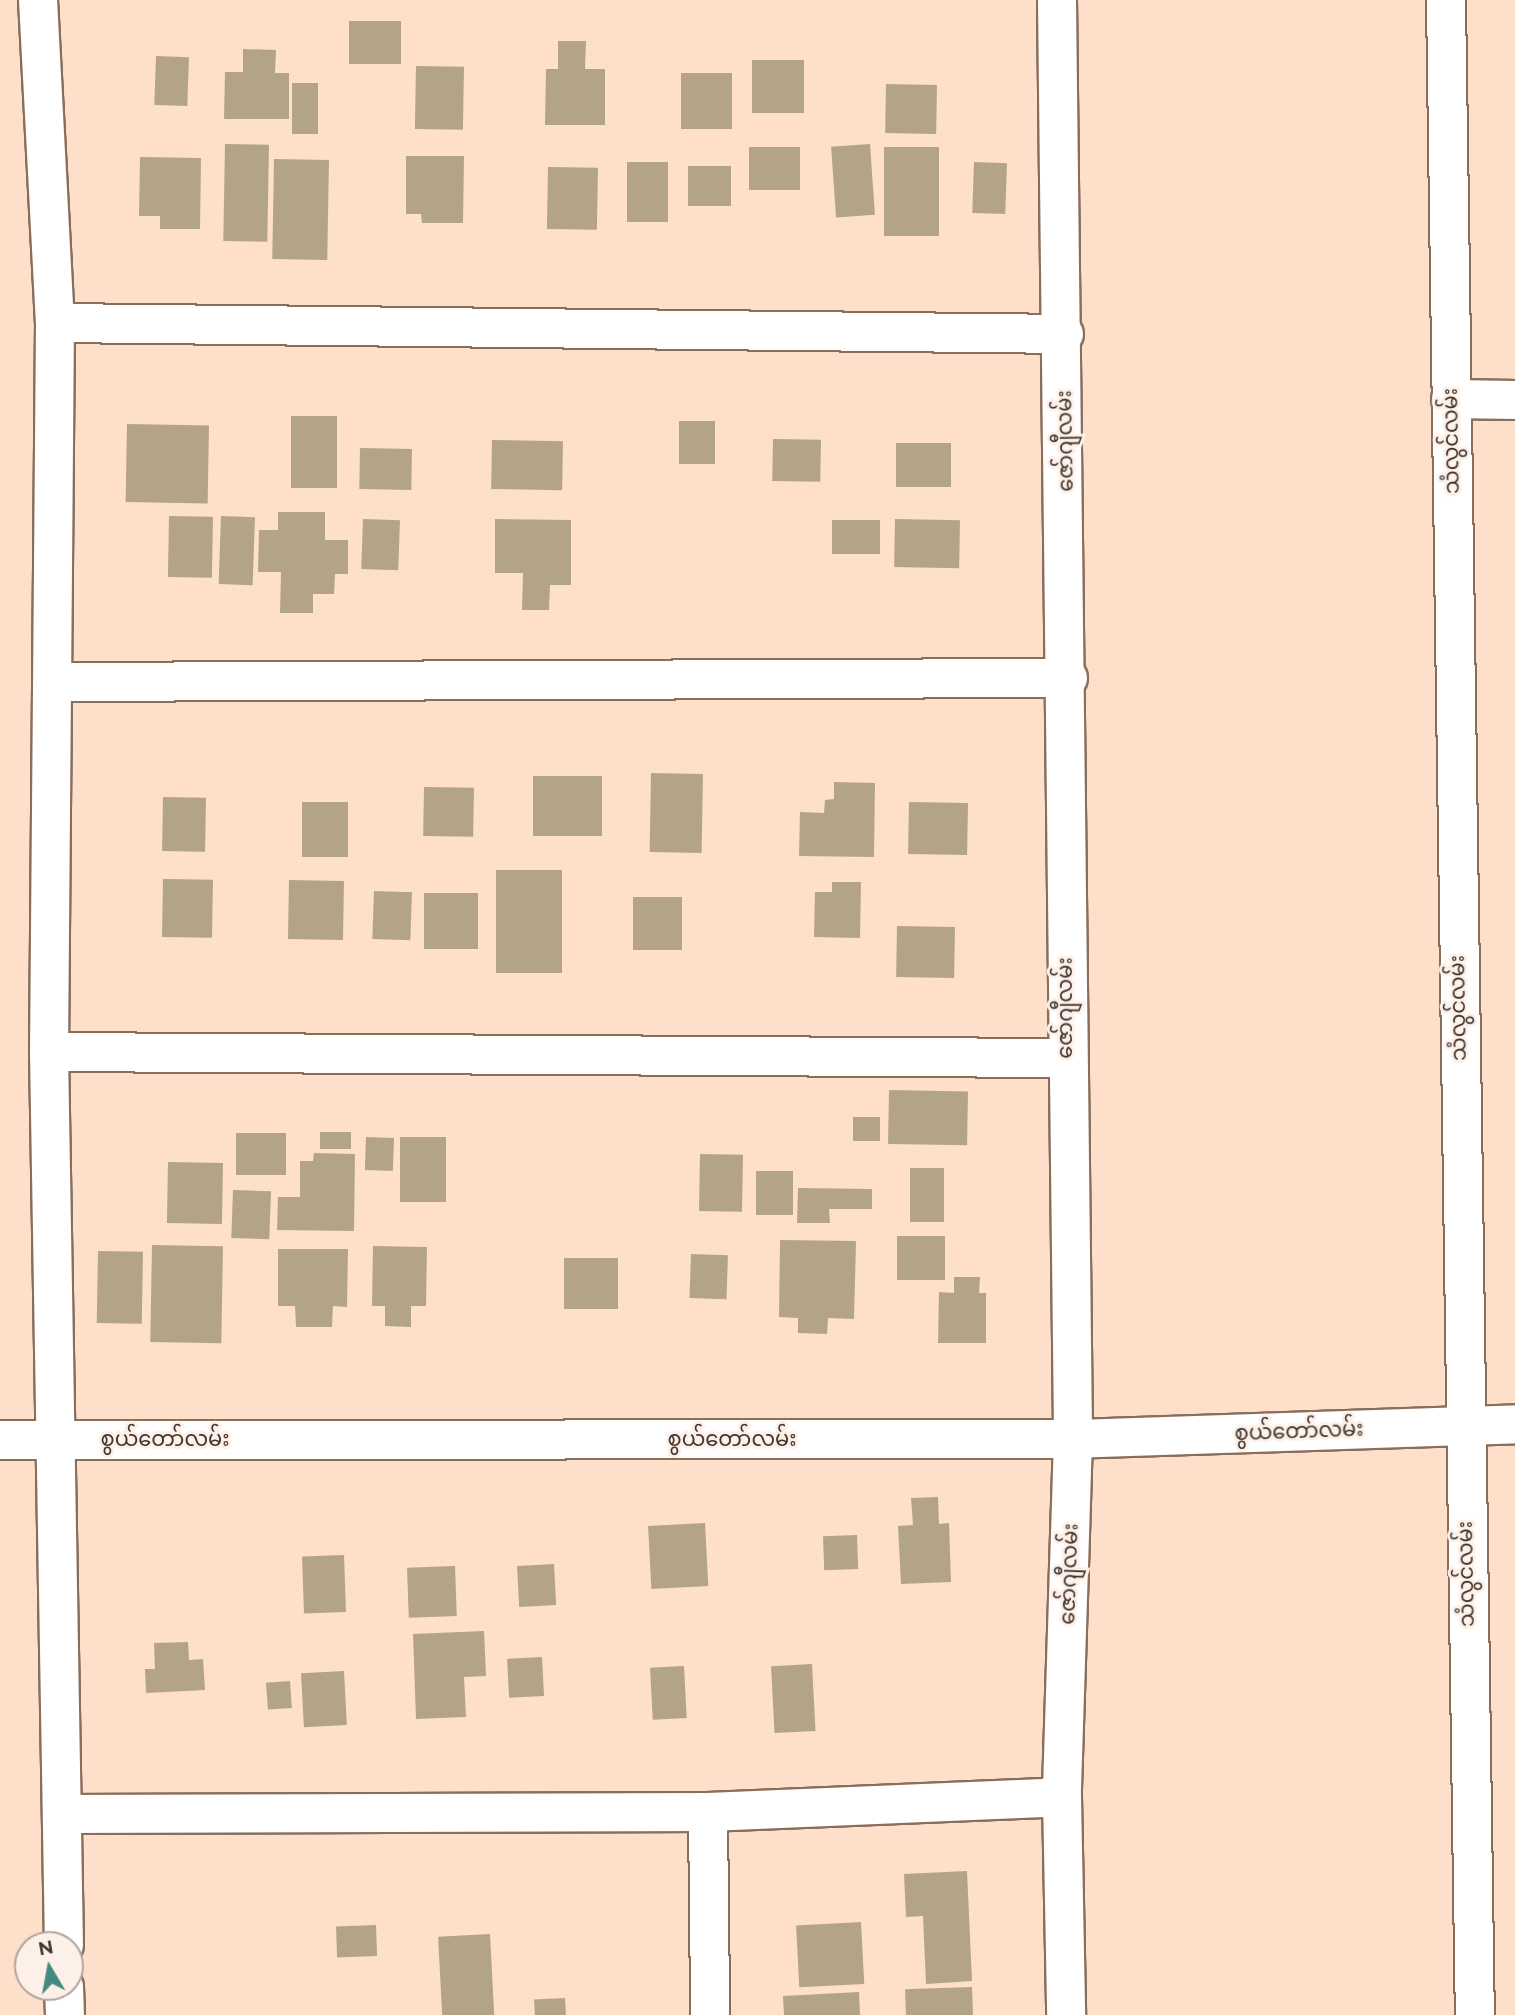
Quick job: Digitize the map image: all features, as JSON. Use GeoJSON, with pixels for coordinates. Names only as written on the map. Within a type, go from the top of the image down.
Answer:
{"type":"FeatureCollection","features":[{"type":"Feature","properties":{"kind":"street"},"geometry":{"type":"LineString","coordinates":[[38,0],[55,323],[49,1052],[64,1931]]}},
{"type":"Feature","properties":{"kind":"street","name":"ဇော်ဂျီလမ်း"},"geometry":{"type":"LineString","coordinates":[[1057,0],[1068,678],[1065,1058],[1073,1439],[1062,1797],[1066,2015]]}},
{"type":"Feature","properties":{"kind":"street","name":"သံလွင်လမ်း"},"geometry":{"type":"LineString","coordinates":[[1446,0],[1463,1424],[1475,2015]]}},
{"type":"Feature","properties":{"kind":"street"},"geometry":{"type":"LineString","coordinates":[[55,323],[1064,334]]}},
{"type":"Feature","properties":{"kind":"street"},"geometry":{"type":"LineString","coordinates":[[1451,399],[1515,400]]}},
{"type":"Feature","properties":{"kind":"street"},"geometry":{"type":"LineString","coordinates":[[53,682],[1068,678]]}},
{"type":"Feature","properties":{"kind":"street"},"geometry":{"type":"LineString","coordinates":[[49,1052],[1065,1058]]}},
{"type":"Feature","properties":{"kind":"street","name":"စွယ်တော်လမ်း"},"geometry":{"type":"LineString","coordinates":[[0,1440],[1073,1439],[1515,1424]]}},
{"type":"Feature","properties":{"kind":"street"},"geometry":{"type":"LineString","coordinates":[[62,1814],[708,1812],[1062,1797]]}},
{"type":"Feature","properties":{"kind":"street"},"geometry":{"type":"LineString","coordinates":[[708,1812],[710,2015]]}},
{"type":"Feature","properties":{"kind":"building"},"geometry":{"type":"Polygon","coordinates":[[[349,21],[401,21],[401,64],[349,64],[349,21]]]}},
{"type":"Feature","properties":{"kind":"building"},"geometry":{"type":"Polygon","coordinates":[[[558,41],[586,41],[585,69],[605,69],[605,125],[545,125],[546,69],[558,69],[558,41]]]}},
{"type":"Feature","properties":{"kind":"building"},"geometry":{"type":"Polygon","coordinates":[[[243,49],[276,50],[275,73],[289,73],[289,119],[224,119],[225,72],[243,72],[243,49]]]}},
{"type":"Feature","properties":{"kind":"building"},"geometry":{"type":"Polygon","coordinates":[[[156,56],[189,57],[187,106],[154,105],[156,56]]]}},
{"type":"Feature","properties":{"kind":"building"},"geometry":{"type":"Polygon","coordinates":[[[752,60],[804,60],[804,113],[752,113],[752,60]]]}},
{"type":"Feature","properties":{"kind":"building"},"geometry":{"type":"Polygon","coordinates":[[[416,66],[464,67],[463,130],[415,129],[416,66]]]}},
{"type":"Feature","properties":{"kind":"building"},"geometry":{"type":"Polygon","coordinates":[[[681,73],[732,73],[732,129],[681,129],[681,73]]]}},
{"type":"Feature","properties":{"kind":"building"},"geometry":{"type":"Polygon","coordinates":[[[292,83],[318,83],[318,134],[292,134],[292,83]]]}},
{"type":"Feature","properties":{"kind":"building"},"geometry":{"type":"Polygon","coordinates":[[[886,84],[937,85],[936,134],[885,133],[886,84]]]}},
{"type":"Feature","properties":{"kind":"building"},"geometry":{"type":"Polygon","coordinates":[[[225,144],[269,145],[267,242],[223,241],[225,144]]]}},
{"type":"Feature","properties":{"kind":"building"},"geometry":{"type":"Polygon","coordinates":[[[870,144],[875,215],[836,218],[831,147],[870,144]]]}},
{"type":"Feature","properties":{"kind":"building"},"geometry":{"type":"Polygon","coordinates":[[[749,147],[800,147],[800,190],[749,190],[749,147]]]}},
{"type":"Feature","properties":{"kind":"building"},"geometry":{"type":"Polygon","coordinates":[[[884,147],[939,147],[939,236],[884,236],[884,147]]]}},
{"type":"Feature","properties":{"kind":"building"},"geometry":{"type":"Polygon","coordinates":[[[406,156],[464,156],[463,223],[422,223],[421,214],[406,214],[406,156]]]}},
{"type":"Feature","properties":{"kind":"building"},"geometry":{"type":"Polygon","coordinates":[[[140,157],[201,158],[200,229],[160,229],[160,216],[139,216],[140,157]]]}},
{"type":"Feature","properties":{"kind":"building"},"geometry":{"type":"Polygon","coordinates":[[[274,159],[329,160],[327,260],[272,259],[274,159]]]}},
{"type":"Feature","properties":{"kind":"building"},"geometry":{"type":"Polygon","coordinates":[[[627,162],[668,162],[668,222],[627,222],[627,162]]]}},
{"type":"Feature","properties":{"kind":"building"},"geometry":{"type":"Polygon","coordinates":[[[974,162],[1007,163],[1005,214],[972,213],[974,162]]]}},
{"type":"Feature","properties":{"kind":"building"},"geometry":{"type":"Polygon","coordinates":[[[688,166],[731,166],[731,206],[688,206],[688,166]]]}},
{"type":"Feature","properties":{"kind":"building"},"geometry":{"type":"Polygon","coordinates":[[[548,167],[598,168],[597,230],[547,229],[548,167]]]}},
{"type":"Feature","properties":{"kind":"building"},"geometry":{"type":"Polygon","coordinates":[[[291,416],[337,416],[337,488],[291,488],[291,416]]]}},
{"type":"Feature","properties":{"kind":"building"},"geometry":{"type":"Polygon","coordinates":[[[679,421],[715,421],[715,464],[679,464],[679,421]]]}},
{"type":"Feature","properties":{"kind":"building"},"geometry":{"type":"Polygon","coordinates":[[[127,424],[209,425],[208,503],[126,502],[127,424]]]}},
{"type":"Feature","properties":{"kind":"building"},"geometry":{"type":"Polygon","coordinates":[[[773,439],[821,440],[820,482],[772,481],[773,439]]]}},
{"type":"Feature","properties":{"kind":"building"},"geometry":{"type":"Polygon","coordinates":[[[492,440],[563,441],[562,490],[491,489],[492,440]]]}},
{"type":"Feature","properties":{"kind":"building"},"geometry":{"type":"Polygon","coordinates":[[[896,443],[951,443],[951,487],[896,487],[896,443]]]}},
{"type":"Feature","properties":{"kind":"building"},"geometry":{"type":"Polygon","coordinates":[[[360,448],[412,449],[411,490],[359,489],[360,448]]]}},
{"type":"Feature","properties":{"kind":"building"},"geometry":{"type":"Polygon","coordinates":[[[278,512],[325,512],[325,540],[348,540],[348,574],[335,574],[334,594],[313,594],[313,613],[280,613],[281,572],[258,572],[259,530],[278,530],[278,512]]]}},
{"type":"Feature","properties":{"kind":"building"},"geometry":{"type":"Polygon","coordinates":[[[169,516],[213,517],[212,578],[168,577],[169,516]]]}},
{"type":"Feature","properties":{"kind":"building"},"geometry":{"type":"Polygon","coordinates":[[[221,516],[255,517],[253,585],[219,584],[221,516]]]}},
{"type":"Feature","properties":{"kind":"building"},"geometry":{"type":"Polygon","coordinates":[[[363,519],[400,520],[398,570],[361,569],[363,519]]]}},
{"type":"Feature","properties":{"kind":"building"},"geometry":{"type":"Polygon","coordinates":[[[495,519],[571,520],[571,585],[550,585],[549,610],[522,610],[523,573],[495,573],[495,519]]]}},
{"type":"Feature","properties":{"kind":"building"},"geometry":{"type":"Polygon","coordinates":[[[895,519],[960,520],[959,568],[894,567],[895,519]]]}},
{"type":"Feature","properties":{"kind":"building"},"geometry":{"type":"Polygon","coordinates":[[[832,520],[880,520],[880,554],[832,554],[832,520]]]}},
{"type":"Feature","properties":{"kind":"building"},"geometry":{"type":"Polygon","coordinates":[[[651,773],[703,774],[702,853],[650,852],[651,773]]]}},
{"type":"Feature","properties":{"kind":"building"},"geometry":{"type":"Polygon","coordinates":[[[533,776],[602,776],[602,836],[533,836],[533,776]]]}},
{"type":"Feature","properties":{"kind":"building"},"geometry":{"type":"Polygon","coordinates":[[[834,782],[875,783],[874,857],[799,856],[800,812],[824,813],[825,800],[834,799],[834,782]]]}},
{"type":"Feature","properties":{"kind":"building"},"geometry":{"type":"Polygon","coordinates":[[[424,787],[474,788],[473,837],[423,836],[424,787]]]}},
{"type":"Feature","properties":{"kind":"building"},"geometry":{"type":"Polygon","coordinates":[[[163,797],[206,798],[205,852],[162,851],[163,797]]]}},
{"type":"Feature","properties":{"kind":"building"},"geometry":{"type":"Polygon","coordinates":[[[302,802],[348,802],[348,857],[302,857],[302,802]]]}},
{"type":"Feature","properties":{"kind":"building"},"geometry":{"type":"Polygon","coordinates":[[[909,802],[968,803],[967,855],[908,854],[909,802]]]}},
{"type":"Feature","properties":{"kind":"building"},"geometry":{"type":"Polygon","coordinates":[[[496,870],[562,870],[562,973],[496,973],[496,870]]]}},
{"type":"Feature","properties":{"kind":"building"},"geometry":{"type":"Polygon","coordinates":[[[163,879],[213,880],[212,938],[162,937],[163,879]]]}},
{"type":"Feature","properties":{"kind":"building"},"geometry":{"type":"Polygon","coordinates":[[[289,880],[344,881],[343,940],[288,939],[289,880]]]}},
{"type":"Feature","properties":{"kind":"building"},"geometry":{"type":"Polygon","coordinates":[[[832,882],[861,882],[860,938],[814,937],[815,892],[832,892],[832,882]]]}},
{"type":"Feature","properties":{"kind":"building"},"geometry":{"type":"Polygon","coordinates":[[[374,891],[412,892],[410,940],[372,939],[374,891]]]}},
{"type":"Feature","properties":{"kind":"building"},"geometry":{"type":"Polygon","coordinates":[[[424,893],[478,893],[478,949],[424,949],[424,893]]]}},
{"type":"Feature","properties":{"kind":"building"},"geometry":{"type":"Polygon","coordinates":[[[633,897],[682,897],[682,950],[633,950],[633,897]]]}},
{"type":"Feature","properties":{"kind":"building"},"geometry":{"type":"Polygon","coordinates":[[[897,926],[955,927],[954,978],[896,977],[897,926]]]}},
{"type":"Feature","properties":{"kind":"building"},"geometry":{"type":"Polygon","coordinates":[[[889,1090],[968,1091],[967,1145],[888,1144],[889,1090]]]}},
{"type":"Feature","properties":{"kind":"building"},"geometry":{"type":"Polygon","coordinates":[[[853,1117],[880,1117],[880,1141],[853,1141],[853,1117]]]}},
{"type":"Feature","properties":{"kind":"building"},"geometry":{"type":"Polygon","coordinates":[[[320,1132],[351,1132],[351,1149],[320,1149],[320,1132]]]}},
{"type":"Feature","properties":{"kind":"building"},"geometry":{"type":"Polygon","coordinates":[[[236,1133],[286,1133],[286,1175],[236,1175],[236,1133]]]}},
{"type":"Feature","properties":{"kind":"building"},"geometry":{"type":"Polygon","coordinates":[[[366,1137],[394,1138],[393,1171],[365,1170],[366,1137]]]}},
{"type":"Feature","properties":{"kind":"building"},"geometry":{"type":"Polygon","coordinates":[[[400,1137],[446,1137],[446,1202],[400,1202],[400,1137]]]}},
{"type":"Feature","properties":{"kind":"building"},"geometry":{"type":"Polygon","coordinates":[[[314,1153],[355,1154],[354,1231],[277,1230],[278,1197],[300,1197],[300,1161],[313,1161],[314,1153]]]}},
{"type":"Feature","properties":{"kind":"building"},"geometry":{"type":"Polygon","coordinates":[[[700,1154],[743,1155],[742,1212],[699,1211],[700,1154]]]}},
{"type":"Feature","properties":{"kind":"building"},"geometry":{"type":"Polygon","coordinates":[[[168,1162],[223,1163],[222,1224],[167,1223],[168,1162]]]}},
{"type":"Feature","properties":{"kind":"building"},"geometry":{"type":"Polygon","coordinates":[[[910,1168],[944,1168],[944,1222],[910,1222],[910,1168]]]}},
{"type":"Feature","properties":{"kind":"building"},"geometry":{"type":"Polygon","coordinates":[[[756,1171],[793,1171],[793,1215],[756,1215],[756,1171]]]}},
{"type":"Feature","properties":{"kind":"building"},"geometry":{"type":"Polygon","coordinates":[[[798,1188],[872,1189],[872,1209],[829,1209],[830,1223],[797,1223],[798,1188]]]}},
{"type":"Feature","properties":{"kind":"building"},"geometry":{"type":"Polygon","coordinates":[[[233,1190],[271,1191],[269,1239],[231,1238],[233,1190]]]}},
{"type":"Feature","properties":{"kind":"building"},"geometry":{"type":"Polygon","coordinates":[[[897,1236],[945,1236],[945,1280],[897,1280],[897,1236]]]}},
{"type":"Feature","properties":{"kind":"building"},"geometry":{"type":"Polygon","coordinates":[[[780,1240],[856,1241],[854,1319],[828,1318],[827,1334],[798,1333],[798,1318],[779,1317],[780,1240]]]}},
{"type":"Feature","properties":{"kind":"building"},"geometry":{"type":"Polygon","coordinates":[[[152,1245],[223,1246],[221,1343],[150,1342],[152,1245]]]}},
{"type":"Feature","properties":{"kind":"building"},"geometry":{"type":"Polygon","coordinates":[[[373,1246],[427,1247],[426,1306],[411,1306],[411,1327],[385,1326],[385,1306],[372,1306],[373,1246]]]}},
{"type":"Feature","properties":{"kind":"building"},"geometry":{"type":"Polygon","coordinates":[[[278,1249],[348,1249],[347,1307],[333,1306],[332,1327],[296,1327],[295,1306],[278,1306],[278,1249]]]}},
{"type":"Feature","properties":{"kind":"building"},"geometry":{"type":"Polygon","coordinates":[[[98,1251],[143,1252],[142,1324],[97,1323],[98,1251]]]}},
{"type":"Feature","properties":{"kind":"building"},"geometry":{"type":"Polygon","coordinates":[[[691,1254],[728,1255],[726,1299],[689,1298],[691,1254]]]}},
{"type":"Feature","properties":{"kind":"building"},"geometry":{"type":"Polygon","coordinates":[[[564,1258],[618,1258],[618,1309],[564,1309],[564,1258]]]}},
{"type":"Feature","properties":{"kind":"building"},"geometry":{"type":"Polygon","coordinates":[[[954,1277],[980,1277],[979,1293],[986,1293],[986,1343],[938,1343],[939,1292],[954,1293],[954,1277]]]}},
{"type":"Feature","properties":{"kind":"building"},"geometry":{"type":"Polygon","coordinates":[[[938,1497],[939,1524],[949,1523],[951,1582],[901,1584],[898,1526],[913,1525],[911,1498],[938,1497]]]}},
{"type":"Feature","properties":{"kind":"building"},"geometry":{"type":"Polygon","coordinates":[[[705,1523],[708,1586],[651,1589],[648,1526],[705,1523]]]}},
{"type":"Feature","properties":{"kind":"building"},"geometry":{"type":"Polygon","coordinates":[[[857,1535],[858,1569],[824,1570],[823,1536],[857,1535]]]}},
{"type":"Feature","properties":{"kind":"building"},"geometry":{"type":"Polygon","coordinates":[[[344,1555],[346,1612],[304,1613],[302,1556],[344,1555]]]}},
{"type":"Feature","properties":{"kind":"building"},"geometry":{"type":"Polygon","coordinates":[[[554,1564],[556,1605],[519,1607],[517,1566],[554,1564]]]}},
{"type":"Feature","properties":{"kind":"building"},"geometry":{"type":"Polygon","coordinates":[[[455,1566],[457,1616],[409,1618],[407,1568],[455,1566]]]}},
{"type":"Feature","properties":{"kind":"building"},"geometry":{"type":"Polygon","coordinates":[[[484,1631],[486,1676],[464,1677],[466,1717],[416,1719],[413,1634],[484,1631]]]}},
{"type":"Feature","properties":{"kind":"building"},"geometry":{"type":"Polygon","coordinates":[[[188,1642],[189,1660],[203,1659],[205,1690],[146,1693],[145,1669],[155,1669],[154,1643],[188,1642]]]}},
{"type":"Feature","properties":{"kind":"building"},"geometry":{"type":"Polygon","coordinates":[[[542,1657],[544,1696],[509,1698],[507,1659],[542,1657]]]}},
{"type":"Feature","properties":{"kind":"building"},"geometry":{"type":"Polygon","coordinates":[[[812,1664],[816,1731],[775,1733],[771,1666],[812,1664]]]}},
{"type":"Feature","properties":{"kind":"building"},"geometry":{"type":"Polygon","coordinates":[[[684,1666],[687,1718],[653,1720],[650,1668],[684,1666]]]}},
{"type":"Feature","properties":{"kind":"building"},"geometry":{"type":"Polygon","coordinates":[[[344,1671],[347,1725],[304,1727],[301,1673],[344,1671]]]}},
{"type":"Feature","properties":{"kind":"building"},"geometry":{"type":"Polygon","coordinates":[[[290,1681],[292,1708],[268,1710],[266,1683],[290,1681]]]}},
{"type":"Feature","properties":{"kind":"building"},"geometry":{"type":"Polygon","coordinates":[[[967,1871],[972,1981],[926,1984],[923,1916],[906,1917],[904,1874],[967,1871]]]}},
{"type":"Feature","properties":{"kind":"building"},"geometry":{"type":"Polygon","coordinates":[[[861,1922],[864,1984],[799,1987],[796,1925],[861,1922]]]}},
{"type":"Feature","properties":{"kind":"building"},"geometry":{"type":"Polygon","coordinates":[[[376,1925],[377,1956],[337,1957],[336,1926],[376,1925]]]}},
{"type":"Feature","properties":{"kind":"building"},"geometry":{"type":"Polygon","coordinates":[[[490,1934],[494,2015],[442,2015],[438,1937],[490,1934]]]}},
{"type":"Feature","properties":{"kind":"building"},"geometry":{"type":"Polygon","coordinates":[[[972,1987],[973,2015],[906,2015],[905,1989],[972,1987]]]}},
{"type":"Feature","properties":{"kind":"building"},"geometry":{"type":"Polygon","coordinates":[[[859,1992],[860,2015],[784,2015],[783,1996],[859,1992]]]}},
{"type":"Feature","properties":{"kind":"building"},"geometry":{"type":"Polygon","coordinates":[[[565,1998],[566,2015],[535,2015],[534,2000],[565,1998]]]}}]}
